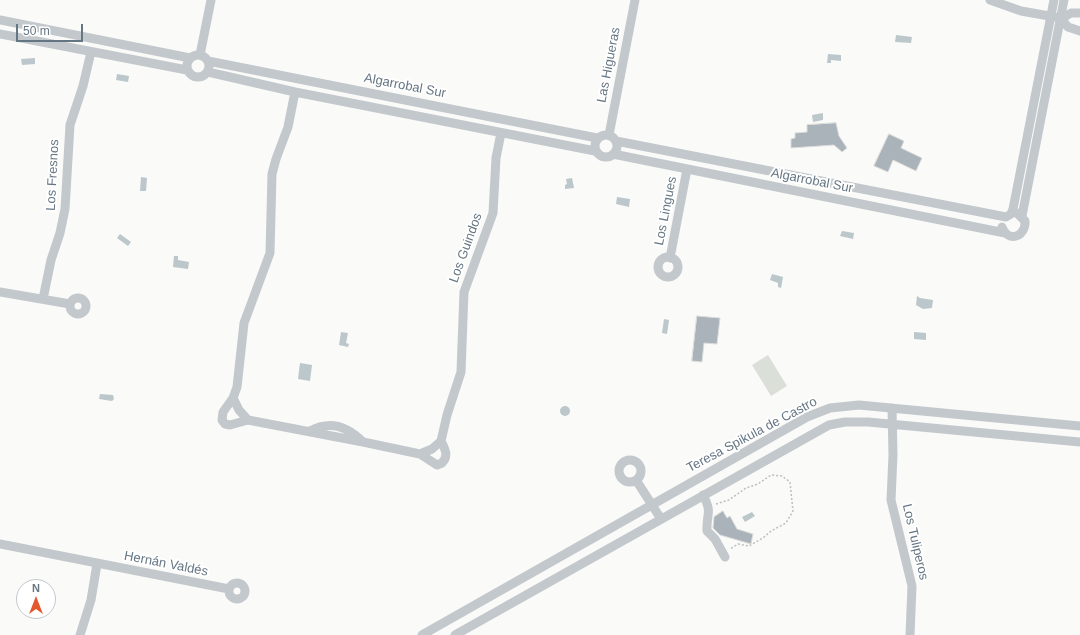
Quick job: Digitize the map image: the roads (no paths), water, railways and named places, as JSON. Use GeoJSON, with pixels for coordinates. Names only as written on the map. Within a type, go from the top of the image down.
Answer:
{"type":"FeatureCollection","features":[{"type":"Feature","properties":{"kind":"street"},"geometry":{"type":"LineString","coordinates":[[200,55],[211,0]]}},
{"type":"Feature","properties":{"kind":"street","name":"Las Higueras"},"geometry":{"type":"LineString","coordinates":[[612,138],[635,0]]}},
{"type":"Feature","properties":{"kind":"street"},"geometry":{"type":"LineString","coordinates":[[990,0],[1021,11],[1061,19],[1068,27],[1080,31]]}},
{"type":"Feature","properties":{"kind":"street"},"geometry":{"type":"LineString","coordinates":[[1005,233],[1002,226],[1002,218],[1009,216],[1012,212],[1054,0]]}},
{"type":"Feature","properties":{"kind":"street","name":"Algarrobal Sur"},"geometry":{"type":"LineString","coordinates":[[613,154],[1005,233],[1012,237],[1021,234],[1025,224],[1022,216],[1064,0]]}},
{"type":"Feature","properties":{"kind":"street"},"geometry":{"type":"LineString","coordinates":[[1061,19],[1071,13],[1080,13]]}},
{"type":"Feature","properties":{"kind":"street"},"geometry":{"type":"LineString","coordinates":[[0,20],[190,58]]}},
{"type":"Feature","properties":{"kind":"street"},"geometry":{"type":"LineString","coordinates":[[0,34],[187,70]]}},
{"type":"Feature","properties":{"kind":"street","name":"Los Fresnos"},"geometry":{"type":"LineString","coordinates":[[43,299],[51,260],[60,233],[65,209],[70,125],[83,86],[91,52]]}},
{"type":"Feature","properties":{"kind":"street"},"geometry":{"type":"LineString","coordinates":[[195,55],[200,55],[208,61],[208,72],[197,78],[191,75],[187,70],[186,64],[190,58],[195,55]]}},
{"type":"Feature","properties":{"kind":"street","name":"Algarrobal Sur"},"geometry":{"type":"LineString","coordinates":[[208,61],[597,138]]}},
{"type":"Feature","properties":{"kind":"street","name":"Algarrobal Sur"},"geometry":{"type":"LineString","coordinates":[[208,72],[295,92],[595,151]]}},
{"type":"Feature","properties":{"kind":"street","name":"Los Guindos"},"geometry":{"type":"LineString","coordinates":[[295,92],[289,122],[272,174],[270,253],[244,323],[241,339],[239,375],[233,398],[223,412],[222,417],[223,422],[230,425],[248,420],[310,431],[323,426],[339,426],[350,430],[363,442],[420,454],[434,464],[442,463],[446,455],[441,441],[447,415],[461,372],[464,292],[493,213],[496,158],[501,133]]}},
{"type":"Feature","properties":{"kind":"street"},"geometry":{"type":"LineString","coordinates":[[603,135],[612,138],[616,149],[613,154],[605,157],[599,155],[595,151],[594,144],[597,138],[603,135]]}},
{"type":"Feature","properties":{"kind":"street","name":"Algarrobal Sur"},"geometry":{"type":"LineString","coordinates":[[612,138],[1002,218]]}},
{"type":"Feature","properties":{"kind":"street","name":"Los Lingues"},"geometry":{"type":"LineString","coordinates":[[670,258],[687,169]]}},
{"type":"Feature","properties":{"kind":"street"},"geometry":{"type":"LineString","coordinates":[[1012,212],[1022,216]]}},
{"type":"Feature","properties":{"kind":"street"},"geometry":{"type":"LineString","coordinates":[[0,292],[70,304]]}},
{"type":"Feature","properties":{"kind":"street"},"geometry":{"type":"LineString","coordinates":[[233,398],[239,410],[248,420]]}},
{"type":"Feature","properties":{"kind":"street","name":"Teresa Spikula de Castro"},"geometry":{"type":"LineString","coordinates":[[422,635],[652,504],[822,410],[849,405],[1080,426]]}},
{"type":"Feature","properties":{"kind":"street","name":"Los Tuliperos"},"geometry":{"type":"LineString","coordinates":[[892,408],[892,500],[912,581],[913,603],[910,635]]}},
{"type":"Feature","properties":{"kind":"street","name":"Teresa Spikula de Castro"},"geometry":{"type":"LineString","coordinates":[[455,635],[830,425],[853,421],[1080,442]]}},
{"type":"Feature","properties":{"kind":"street"},"geometry":{"type":"LineString","coordinates":[[420,454],[432,449],[441,441]]}},
{"type":"Feature","properties":{"kind":"street"},"geometry":{"type":"LineString","coordinates":[[636,480],[661,519]]}},
{"type":"Feature","properties":{"kind":"street"},"geometry":{"type":"LineString","coordinates":[[704,495],[709,508],[706,522],[707,531],[716,539],[724,555]]}},
{"type":"Feature","properties":{"kind":"street","name":"Hernán Valdés"},"geometry":{"type":"LineString","coordinates":[[0,544],[229,589]]}},
{"type":"Feature","properties":{"kind":"street"},"geometry":{"type":"LineString","coordinates":[[80,635],[91,600],[97,564]]}},
{"type":"Feature","properties":{"kind":"street"},"geometry":{"type":"LineString","coordinates":[[468,609],[476,623]]}}]}
